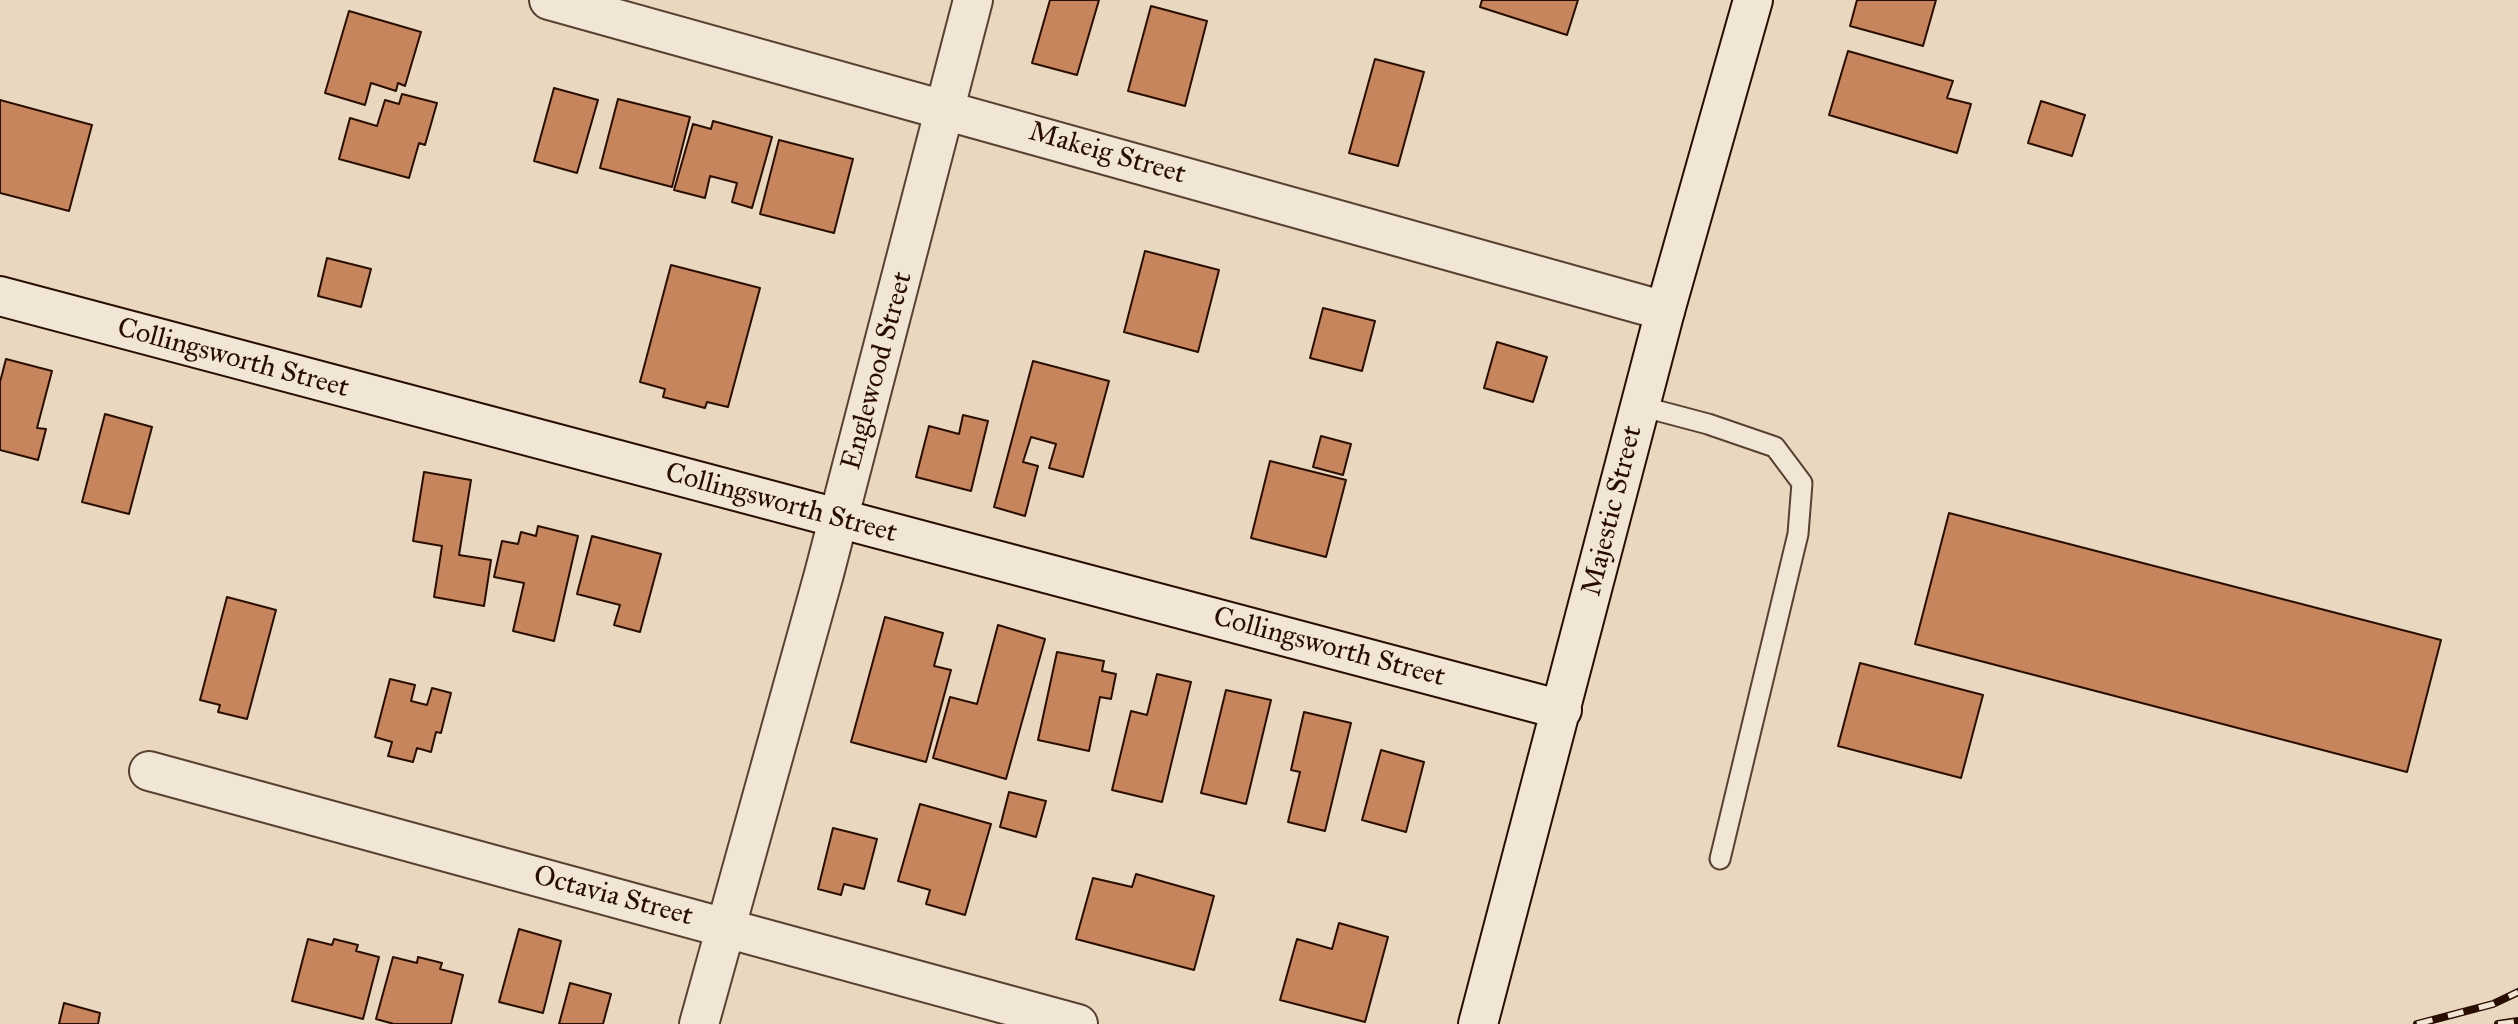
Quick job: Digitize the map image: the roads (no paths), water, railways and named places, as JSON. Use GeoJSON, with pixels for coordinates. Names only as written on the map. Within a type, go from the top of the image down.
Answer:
{"type":"FeatureCollection","features":[{"type":"Feature","properties":{"kind":"street","name":"Makeig Street"},"geometry":{"type":"LineString","coordinates":[[549,0],[1665,311]]}},
{"type":"Feature","properties":{"kind":"street","name":"Englewood Street"},"geometry":{"type":"LineString","coordinates":[[699,1024],[839,519],[973,0]]}},
{"type":"Feature","properties":{"kind":"street","name":"Majestic Street"},"geometry":{"type":"LineString","coordinates":[[1478,1024],[1665,311],[1753,0]]}},
{"type":"Feature","properties":{"kind":"street","name":"Collingsworth Street"},"geometry":{"type":"LineString","coordinates":[[0,296],[1562,710]]}},
{"type":"Feature","properties":{"kind":"street","name":"Octavia Street"},"geometry":{"type":"LineString","coordinates":[[149,771],[1078,1024]]}},
{"type":"Feature","properties":{"kind":"lane"},"geometry":{"type":"LineString","coordinates":[[1640,406],[1708,424],[1775,447],[1802,483],[1798,534],[1720,859]]}},
{"type":"Feature","properties":{"kind":"railway"},"geometry":{"type":"LineString","coordinates":[[2417,1024],[2493,1004],[2518,992]]}},
{"type":"Feature","properties":{"kind":"railway"},"geometry":{"type":"LineString","coordinates":[[2498,1024],[2518,1021]]}}]}
